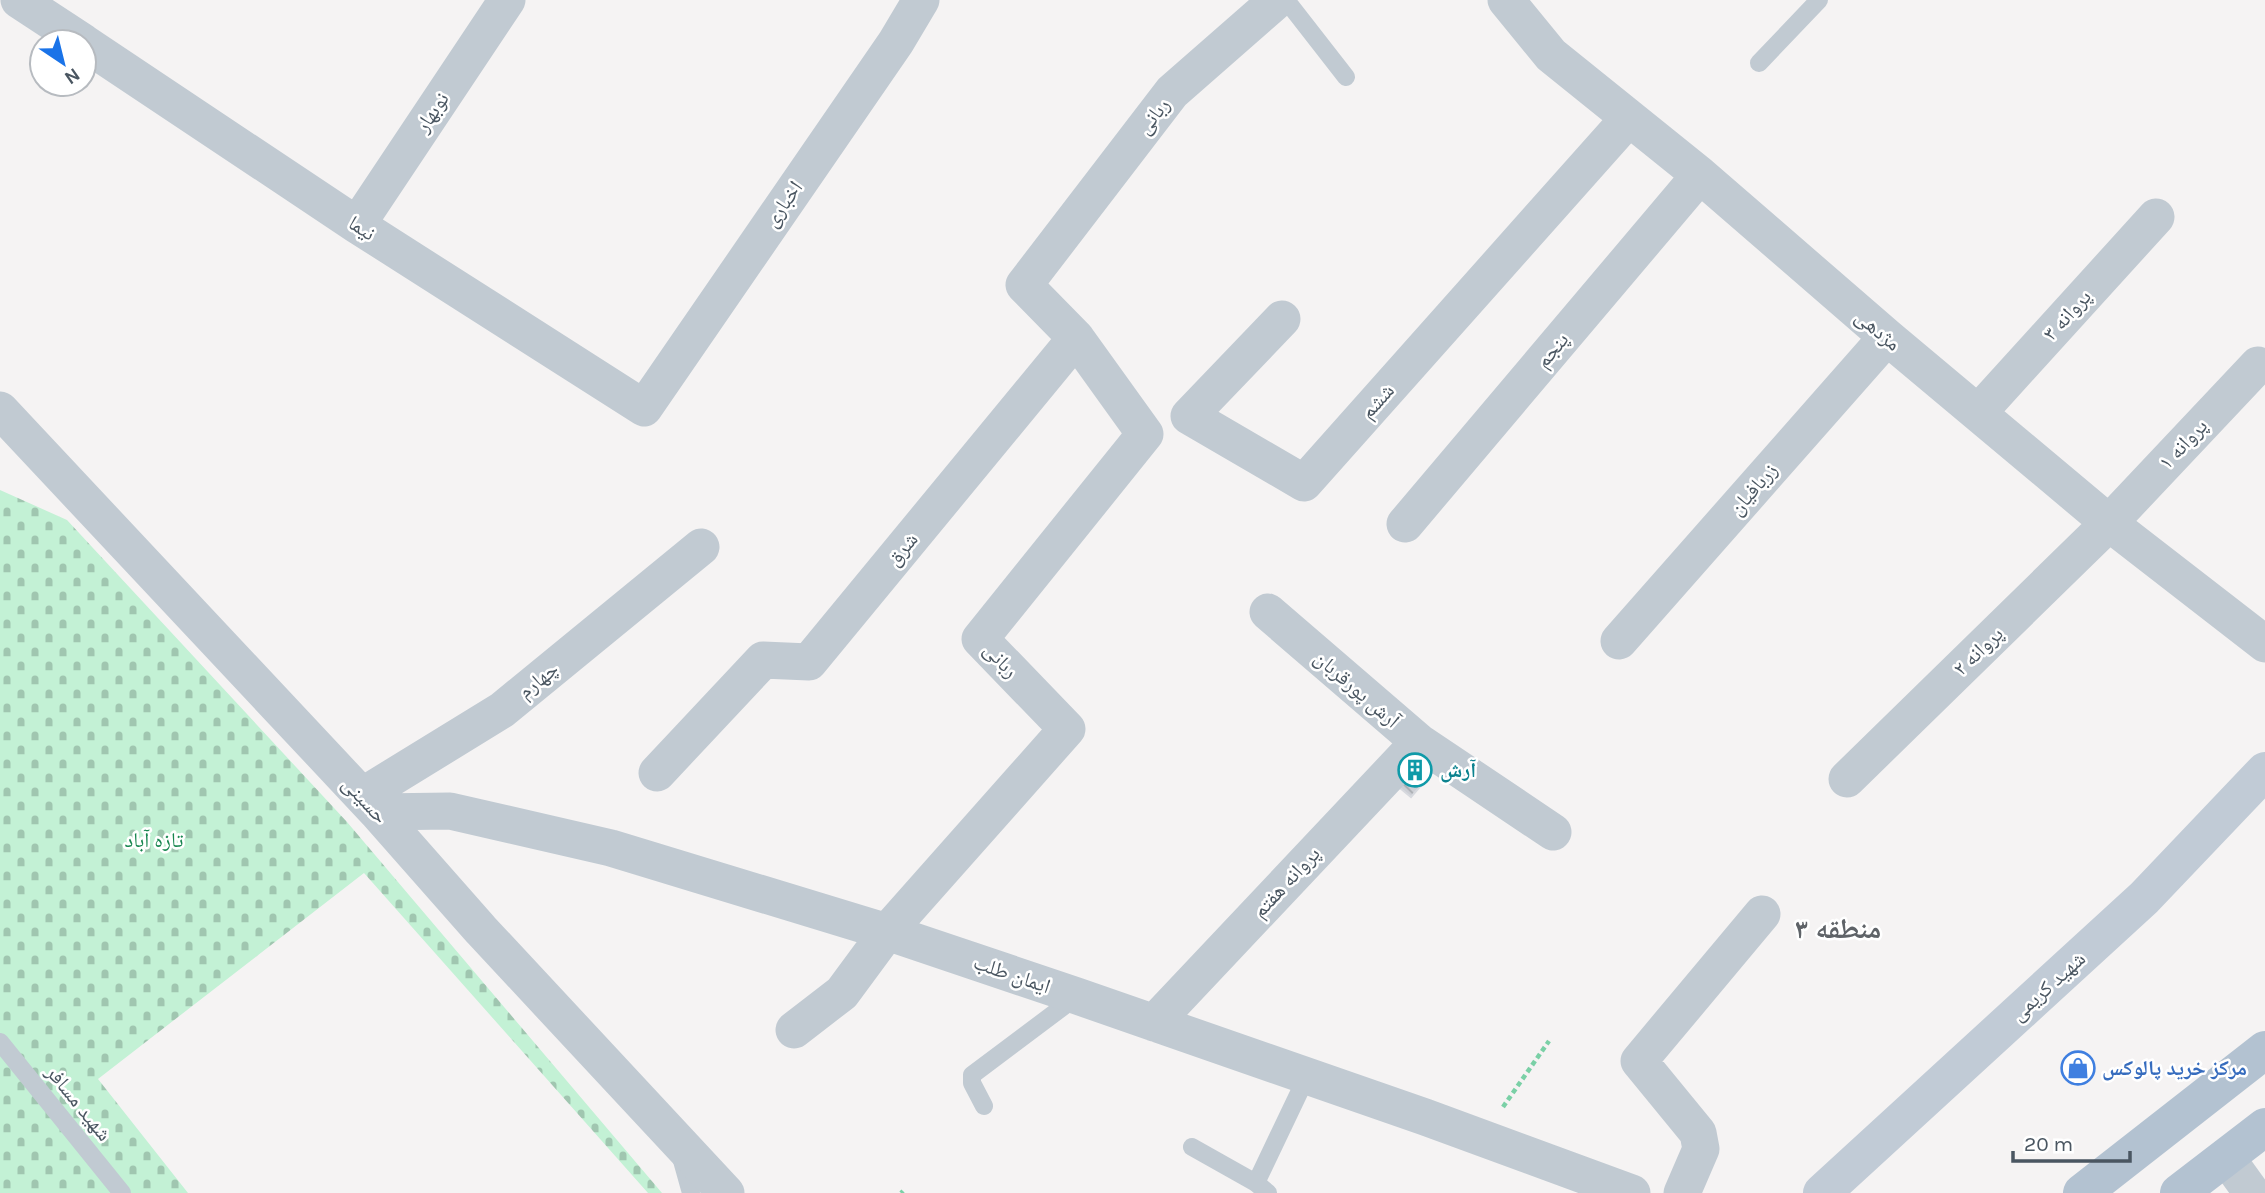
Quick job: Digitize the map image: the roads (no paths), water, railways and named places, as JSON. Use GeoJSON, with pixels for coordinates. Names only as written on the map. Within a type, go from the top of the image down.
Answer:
{"type":"FeatureCollection","features":[{"type":"Feature","properties":{"kind":"main road","name":"شهید کریمی"},"geometry":{"type":"LineString","coordinates":[[1822,1193],[2144,898],[2265,771]]}},
{"type":"Feature","properties":{"kind":"main road"},"geometry":{"type":"LineString","coordinates":[[2082,1193],[2265,1050]]}},
{"type":"Feature","properties":{"kind":"main road"},"geometry":{"type":"LineString","coordinates":[[2179,1193],[2265,1127]]}},
{"type":"Feature","properties":{"kind":"street","name":"نیما"},"geometry":{"type":"LineString","coordinates":[[19,0],[62,28]]}},
{"type":"Feature","properties":{"kind":"street","name":"نوبهار"},"geometry":{"type":"LineString","coordinates":[[357,225],[507,0]]}},
{"type":"Feature","properties":{"kind":"street","name":"اخباری"},"geometry":{"type":"LineString","coordinates":[[644,408],[896,42],[921,0]]}},
{"type":"Feature","properties":{"kind":"street","name":"ربانی"},"geometry":{"type":"LineString","coordinates":[[887,932],[1067,729],[979,639],[1145,435],[1076,338],[1024,285],[1172,92],[1277,0]]}},
{"type":"Feature","properties":{"kind":"street","name":"مژدهی"},"geometry":{"type":"LineString","coordinates":[[1506,0],[1550,55],[1700,175],[1887,337],[2109,523],[2265,644]]}},
{"type":"Feature","properties":{"kind":"street","name":"نیما"},"geometry":{"type":"LineString","coordinates":[[98,52],[357,225],[644,408]]}},
{"type":"Feature","properties":{"kind":"street","name":"ششم"},"geometry":{"type":"LineString","coordinates":[[1282,319],[1189,416],[1304,483],[1629,118]]}},
{"type":"Feature","properties":{"kind":"street","name":"پنجم"},"geometry":{"type":"LineString","coordinates":[[1405,524],[1700,175]]}},
{"type":"Feature","properties":{"kind":"street","name":"پروانه ۳"},"geometry":{"type":"LineString","coordinates":[[1978,413],[2156,217]]}},
{"type":"Feature","properties":{"kind":"street","name":"زربافیان"},"geometry":{"type":"LineString","coordinates":[[1619,641],[1887,337]]}},
{"type":"Feature","properties":{"kind":"street","name":"شرق"},"geometry":{"type":"LineString","coordinates":[[657,773],[763,660],[809,662],[1076,338]]}},
{"type":"Feature","properties":{"kind":"street","name":"پروانه ۱"},"geometry":{"type":"LineString","coordinates":[[2109,523],[2258,365]]}},
{"type":"Feature","properties":{"kind":"street","name":"حسینی"},"geometry":{"type":"LineString","coordinates":[[0,410],[369,804],[481,930],[726,1193]]}},
{"type":"Feature","properties":{"kind":"street","name":"پروانه ۲"},"geometry":{"type":"LineString","coordinates":[[1847,779],[2109,523]]}},
{"type":"Feature","properties":{"kind":"street","name":"چهارم"},"geometry":{"type":"LineString","coordinates":[[369,804],[502,710],[701,547]]}},
{"type":"Feature","properties":{"kind":"street","name":"آرش پورقربان"},"geometry":{"type":"LineString","coordinates":[[1268,612],[1419,742],[1553,832]]}},
{"type":"Feature","properties":{"kind":"street","name":"پروانه هفتم"},"geometry":{"type":"LineString","coordinates":[[1154,1023],[1419,742]]}},
{"type":"Feature","properties":{"kind":"street","name":"ایمان طلب"},"geometry":{"type":"LineString","coordinates":[[369,804],[450,811],[611,848],[887,932],[1307,1076],[1632,1193]]}},
{"type":"Feature","properties":{"kind":"street"},"geometry":{"type":"LineString","coordinates":[[1682,1193],[1700,1149],[1698,1133],[1639,1061],[1762,914]]}},
{"type":"Feature","properties":{"kind":"street"},"geometry":{"type":"LineString","coordinates":[[794,1030],[842,993],[887,932]]}},
{"type":"Feature","properties":{"kind":"street"},"geometry":{"type":"LineString","coordinates":[[2226,1157],[2252,1193]]}},
{"type":"Feature","properties":{"kind":"lane"},"geometry":{"type":"LineString","coordinates":[[1286,0],[1346,77]]}},
{"type":"Feature","properties":{"kind":"lane"},"geometry":{"type":"LineString","coordinates":[[1759,63],[1819,0]]}},
{"type":"Feature","properties":{"kind":"lane"},"geometry":{"type":"LineString","coordinates":[[984,1106],[972,1083],[972,1075],[1077,996]]}},
{"type":"Feature","properties":{"kind":"lane","name":"شهید مسافر"},"geometry":{"type":"LineString","coordinates":[[0,1042],[122,1193]]}},
{"type":"Feature","properties":{"kind":"lane"},"geometry":{"type":"LineString","coordinates":[[1192,1147],[1262,1188],[1307,1076]]}},
{"type":"Feature","properties":{"kind":"lane"},"geometry":{"type":"LineString","coordinates":[[676,1140],[691,1193]]}},
{"type":"Feature","properties":{"kind":"place","name":"آرش"},"geometry":{"type":"Point","coordinates":[1415,770]}},
{"type":"Feature","properties":{"kind":"place","name":"مركز خريد پالوكس"},"geometry":{"type":"Point","coordinates":[2078,1068]}},
{"type":"Feature","properties":{"kind":"district","name":"منطقه ۳"},"geometry":{"type":"Point","coordinates":[1838,928]}},
{"type":"Feature","properties":{"kind":"park label","name":"تازه آباد"},"geometry":{"type":"Point","coordinates":[154,840]}}]}
